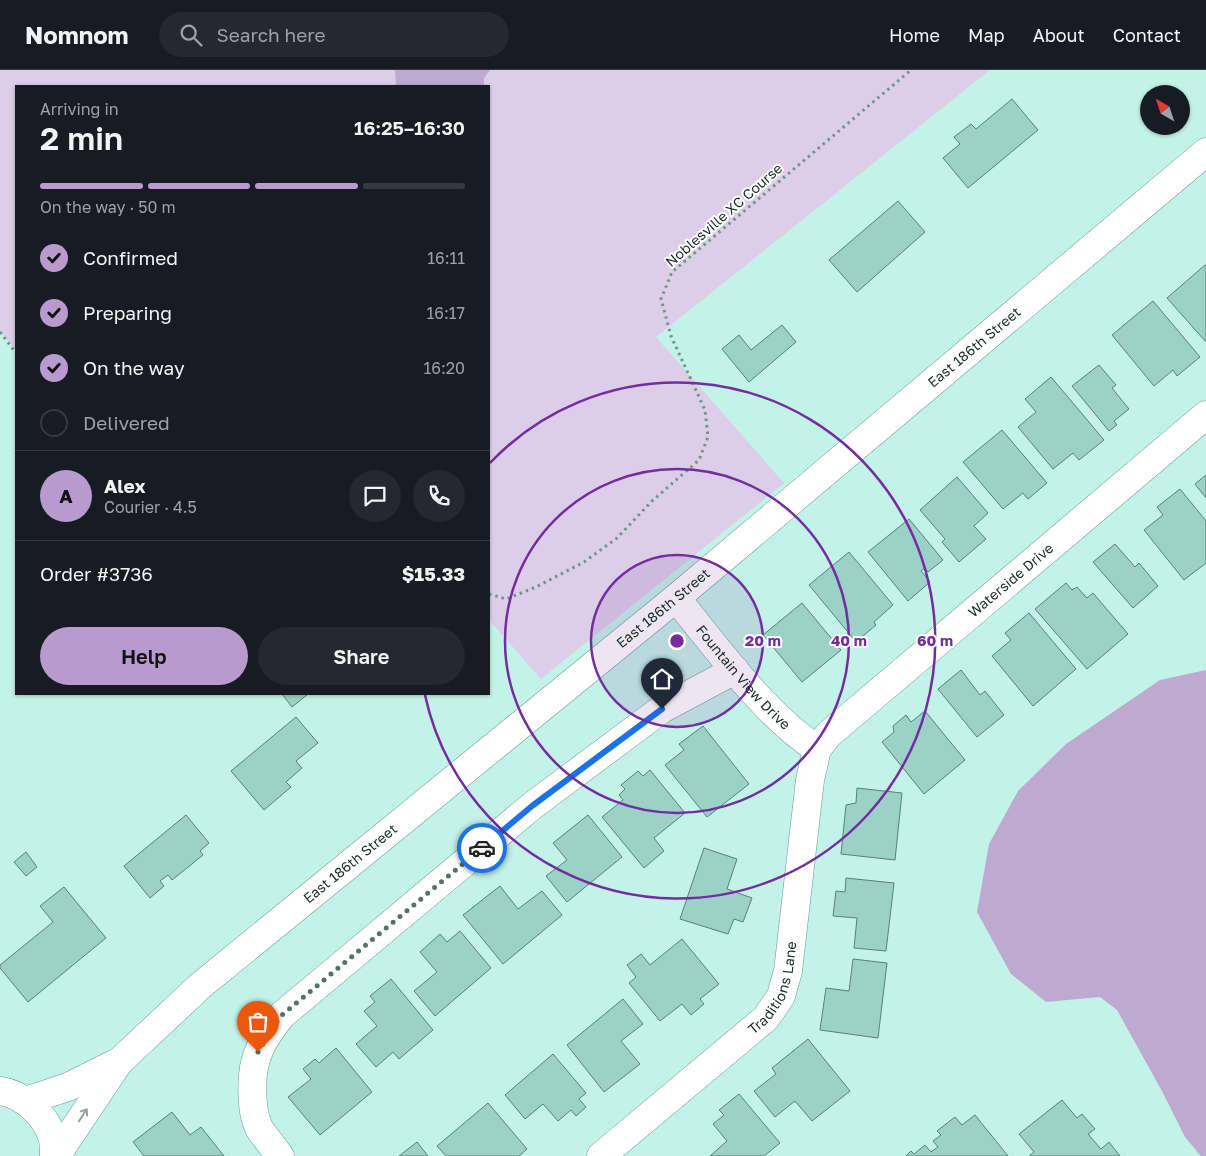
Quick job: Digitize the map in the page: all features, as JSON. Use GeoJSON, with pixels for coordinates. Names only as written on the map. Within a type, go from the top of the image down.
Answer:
{"type":"FeatureCollection","features":[{"type":"Feature","properties":{"kind":"street","name":"East 186th Street"},"geometry":{"type":"LineString","coordinates":[[55,1156],[119,1062],[200,986],[676,598],[1206,152]]}},
{"type":"Feature","properties":{"kind":"street","name":"Waterside Drive"},"geometry":{"type":"LineString","coordinates":[[817,749],[829,734],[1206,415]]}},
{"type":"Feature","properties":{"kind":"street","name":"Fountain View Drive"},"geometry":{"type":"LineString","coordinates":[[676,598],[735,670],[783,723],[796,735],[817,749]]}},
{"type":"Feature","properties":{"kind":"street"},"geometry":{"type":"LineString","coordinates":[[280,1156],[259,1127],[253,1101],[253,1085],[258,1052],[271,1029],[282,1015],[532,806],[662,709],[735,670]]}},
{"type":"Feature","properties":{"kind":"street","name":"Traditions Lane"},"geometry":{"type":"LineString","coordinates":[[600,1156],[766,1018],[781,996],[788,971],[810,780],[817,749]]}},
{"type":"Feature","properties":{"kind":"street","name":"East 186th Street"},"geometry":{"type":"LineString","coordinates":[[8,1092],[68,1087],[119,1062]]}},
{"type":"Feature","properties":{"kind":"street"},"geometry":{"type":"LineString","coordinates":[[8,1092],[41,1116],[52,1136],[55,1156]]}},
{"type":"Feature","properties":{"kind":"path","name":"Noblesville XC Course"},"geometry":{"type":"LineString","coordinates":[[490,594],[506,599],[584,562],[617,538],[652,501],[699,460],[708,437],[705,410],[671,336],[661,299],[672,272],[911,70]]}},
{"type":"Feature","properties":{"kind":"path"},"geometry":{"type":"LineString","coordinates":[[0,332],[15,352]]}},
{"type":"Feature","properties":{"kind":"shaded area"},"geometry":{"type":"Polygon","coordinates":[[[0,70],[990,70],[656,337],[784,483],[541,679],[490,621],[490,85],[15,85],[15,349],[0,331],[0,70]]]}},
{"type":"Feature","properties":{"kind":"shaded area"},"geometry":{"type":"Polygon","coordinates":[[[395,70],[490,70],[484,78],[484,85],[396,85],[395,70]]]}},
{"type":"Feature","properties":{"kind":"shaded area"},"geometry":{"type":"Polygon","coordinates":[[[1206,670],[1206,1156],[1201,1156],[1185,1137],[1117,1010],[1100,997],[1046,1002],[1011,974],[977,912],[989,844],[1018,791],[1066,744],[1160,680],[1206,670]]]}},
{"type":"Feature","properties":{"kind":"building"},"geometry":{"type":"Polygon","coordinates":[[[1012,99],[1038,130],[968,188],[943,158],[960,144],[954,137],[971,124],[976,129],[1012,99]]]}},
{"type":"Feature","properties":{"kind":"building"},"geometry":{"type":"Polygon","coordinates":[[[898,201],[925,232],[857,292],[829,260],[898,201]]]}},
{"type":"Feature","properties":{"kind":"building"},"geometry":{"type":"Polygon","coordinates":[[[1206,265],[1206,342],[1167,298],[1206,265]]]}},
{"type":"Feature","properties":{"kind":"building"},"geometry":{"type":"Polygon","coordinates":[[[1153,301],[1200,357],[1177,376],[1173,370],[1154,386],[1112,335],[1153,301]]]}},
{"type":"Feature","properties":{"kind":"building"},"geometry":{"type":"Polygon","coordinates":[[[782,325],[796,342],[749,382],[722,349],[739,335],[751,350],[782,325]]]}},
{"type":"Feature","properties":{"kind":"building"},"geometry":{"type":"Polygon","coordinates":[[[1099,365],[1116,385],[1112,388],[1129,409],[1114,421],[1117,425],[1109,431],[1072,386],[1099,365]]]}},
{"type":"Feature","properties":{"kind":"building"},"geometry":{"type":"Polygon","coordinates":[[[1051,377],[1104,440],[1079,460],[1073,453],[1053,469],[1018,427],[1036,412],[1025,399],[1051,377]]]}},
{"type":"Feature","properties":{"kind":"building"},"geometry":{"type":"Polygon","coordinates":[[[1002,430],[1047,483],[1028,499],[1023,493],[1003,509],[963,462],[1002,430]]]}},
{"type":"Feature","properties":{"kind":"building"},"geometry":{"type":"Polygon","coordinates":[[[1206,475],[1206,498],[1195,484],[1206,475]]]}},
{"type":"Feature","properties":{"kind":"building"},"geometry":{"type":"Polygon","coordinates":[[[957,477],[988,513],[974,526],[986,539],[959,562],[942,542],[945,539],[920,510],[957,477]]]}},
{"type":"Feature","properties":{"kind":"building"},"geometry":{"type":"Polygon","coordinates":[[[1180,489],[1206,521],[1206,563],[1184,580],[1144,530],[1163,515],[1157,507],[1180,489]]]}},
{"type":"Feature","properties":{"kind":"building"},"geometry":{"type":"Polygon","coordinates":[[[909,519],[943,560],[928,572],[925,568],[921,571],[930,582],[908,601],[868,552],[909,519]]]}},
{"type":"Feature","properties":{"kind":"building"},"geometry":{"type":"Polygon","coordinates":[[[1115,544],[1135,567],[1139,563],[1158,586],[1133,608],[1093,562],[1115,544]]]}},
{"type":"Feature","properties":{"kind":"building"},"geometry":{"type":"Polygon","coordinates":[[[849,552],[893,605],[874,622],[876,625],[856,642],[809,585],[849,552]]]}},
{"type":"Feature","properties":{"kind":"building"},"geometry":{"type":"Polygon","coordinates":[[[1066,583],[1072,590],[1077,587],[1087,598],[1093,593],[1128,634],[1087,669],[1035,609],[1066,583]]]}},
{"type":"Feature","properties":{"kind":"building"},"geometry":{"type":"Polygon","coordinates":[[[802,603],[841,650],[802,682],[763,635],[802,603]]]}},
{"type":"Feature","properties":{"kind":"building"},"geometry":{"type":"Polygon","coordinates":[[[1029,613],[1076,669],[1033,706],[992,656],[1011,640],[1005,633],[1029,613]]]}},
{"type":"Feature","properties":{"kind":"building"},"geometry":{"type":"Polygon","coordinates":[[[961,670],[980,695],[985,691],[1004,715],[977,737],[938,689],[961,670]]]}},
{"type":"Feature","properties":{"kind":"building"},"geometry":{"type":"Polygon","coordinates":[[[283,695],[307,695],[292,707],[283,695]]]}},
{"type":"Feature","properties":{"kind":"building"},"geometry":{"type":"Polygon","coordinates":[[[925,711],[965,760],[924,794],[882,742],[894,732],[893,726],[906,715],[911,722],[925,711]]]}},
{"type":"Feature","properties":{"kind":"building"},"geometry":{"type":"Polygon","coordinates":[[[296,717],[318,743],[296,761],[302,768],[286,782],[291,787],[264,810],[231,771],[296,717]]]}},
{"type":"Feature","properties":{"kind":"building"},"geometry":{"type":"Polygon","coordinates":[[[703,726],[749,784],[707,817],[665,765],[684,750],[679,744],[703,726]]]}},
{"type":"Feature","properties":{"kind":"building"},"geometry":{"type":"Polygon","coordinates":[[[650,770],[685,813],[654,838],[664,851],[644,868],[602,817],[623,800],[619,795],[625,789],[621,785],[638,771],[643,776],[650,770]]]}},
{"type":"Feature","properties":{"kind":"building"},"geometry":{"type":"Polygon","coordinates":[[[857,788],[902,793],[895,860],[841,854],[846,805],[856,803],[857,788]]]}},
{"type":"Feature","properties":{"kind":"building"},"geometry":{"type":"Polygon","coordinates":[[[186,815],[209,843],[200,851],[203,855],[172,880],[168,875],[160,881],[164,886],[150,898],[124,866],[186,815]]]}},
{"type":"Feature","properties":{"kind":"building"},"geometry":{"type":"Polygon","coordinates":[[[588,815],[622,857],[567,902],[546,876],[567,860],[553,843],[588,815]]]}},
{"type":"Feature","properties":{"kind":"building"},"geometry":{"type":"Polygon","coordinates":[[[704,848],[737,859],[727,889],[752,898],[743,922],[734,919],[728,934],[680,919],[704,848]]]}},
{"type":"Feature","properties":{"kind":"building"},"geometry":{"type":"Polygon","coordinates":[[[26,852],[37,867],[26,876],[14,862],[26,852]]]}},
{"type":"Feature","properties":{"kind":"building"},"geometry":{"type":"Polygon","coordinates":[[[846,878],[894,883],[886,951],[854,948],[857,918],[833,916],[836,891],[845,892],[846,878]]]}},
{"type":"Feature","properties":{"kind":"building"},"geometry":{"type":"Polygon","coordinates":[[[500,886],[518,909],[542,891],[562,915],[503,964],[463,915],[500,886]]]}},
{"type":"Feature","properties":{"kind":"building"},"geometry":{"type":"Polygon","coordinates":[[[64,887],[106,938],[28,1002],[0,968],[0,965],[53,922],[40,906],[64,887]]]}},
{"type":"Feature","properties":{"kind":"building"},"geometry":{"type":"Polygon","coordinates":[[[460,931],[491,968],[435,1016],[414,991],[437,972],[420,952],[440,934],[447,942],[460,931]]]}},
{"type":"Feature","properties":{"kind":"building"},"geometry":{"type":"Polygon","coordinates":[[[682,939],[719,984],[700,999],[704,1004],[691,1015],[682,1004],[660,1021],[629,983],[636,977],[627,965],[641,954],[650,965],[682,939]]]}},
{"type":"Feature","properties":{"kind":"building"},"geometry":{"type":"Polygon","coordinates":[[[853,959],[887,963],[878,1038],[820,1030],[826,988],[849,991],[853,959]]]}},
{"type":"Feature","properties":{"kind":"building"},"geometry":{"type":"Polygon","coordinates":[[[391,979],[433,1030],[399,1059],[393,1052],[376,1067],[356,1044],[377,1026],[364,1011],[375,1002],[370,996],[391,979]]]}},
{"type":"Feature","properties":{"kind":"building"},"geometry":{"type":"Polygon","coordinates":[[[623,999],[643,1024],[621,1041],[640,1064],[604,1092],[567,1045],[623,999]]]}},
{"type":"Feature","properties":{"kind":"building"},"geometry":{"type":"Polygon","coordinates":[[[808,1039],[850,1091],[812,1121],[795,1101],[775,1117],[754,1091],[776,1074],[772,1068],[808,1039]]]}},
{"type":"Feature","properties":{"kind":"building"},"geometry":{"type":"Polygon","coordinates":[[[336,1048],[372,1092],[320,1135],[288,1097],[311,1079],[303,1069],[315,1059],[319,1063],[336,1048]]]}},
{"type":"Feature","properties":{"kind":"building"},"geometry":{"type":"Polygon","coordinates":[[[553,1054],[586,1093],[579,1099],[586,1107],[576,1116],[571,1110],[558,1121],[543,1104],[525,1119],[505,1095],[553,1054]]]}},
{"type":"Feature","properties":{"kind":"building"},"geometry":{"type":"Polygon","coordinates":[[[739,1094],[780,1143],[764,1156],[710,1156],[727,1141],[713,1124],[724,1115],[719,1110],[739,1094]]]}},
{"type":"Feature","properties":{"kind":"building"},"geometry":{"type":"Polygon","coordinates":[[[1062,1100],[1077,1118],[1082,1114],[1095,1129],[1088,1134],[1101,1149],[1109,1142],[1120,1156],[1029,1156],[1034,1152],[1019,1134],[1062,1100]]]}},
{"type":"Feature","properties":{"kind":"building"},"geometry":{"type":"Polygon","coordinates":[[[488,1103],[527,1149],[519,1156],[446,1156],[437,1146],[488,1103]]]}},
{"type":"Feature","properties":{"kind":"building"},"geometry":{"type":"Polygon","coordinates":[[[172,1112],[190,1135],[201,1127],[224,1156],[144,1156],[133,1142],[172,1112]]]}},
{"type":"Feature","properties":{"kind":"building"},"geometry":{"type":"Polygon","coordinates":[[[975,1115],[1008,1156],[906,1156],[911,1151],[914,1154],[925,1145],[931,1152],[938,1147],[933,1141],[941,1135],[937,1131],[955,1117],[962,1125],[975,1115]]]}},
{"type":"Feature","properties":{"kind":"building"},"geometry":{"type":"Polygon","coordinates":[[[417,1142],[428,1156],[399,1156],[417,1142]]]}},
{"type":"Feature","properties":{"kind":"way so far"},"geometry":{"type":"LineString","coordinates":[[258,1052],[271,1029],[282,1015],[482,848]]}},
{"type":"Feature","properties":{"kind":"route"},"geometry":{"type":"LineString","coordinates":[[482,848],[532,806],[662,709]]}}]}
